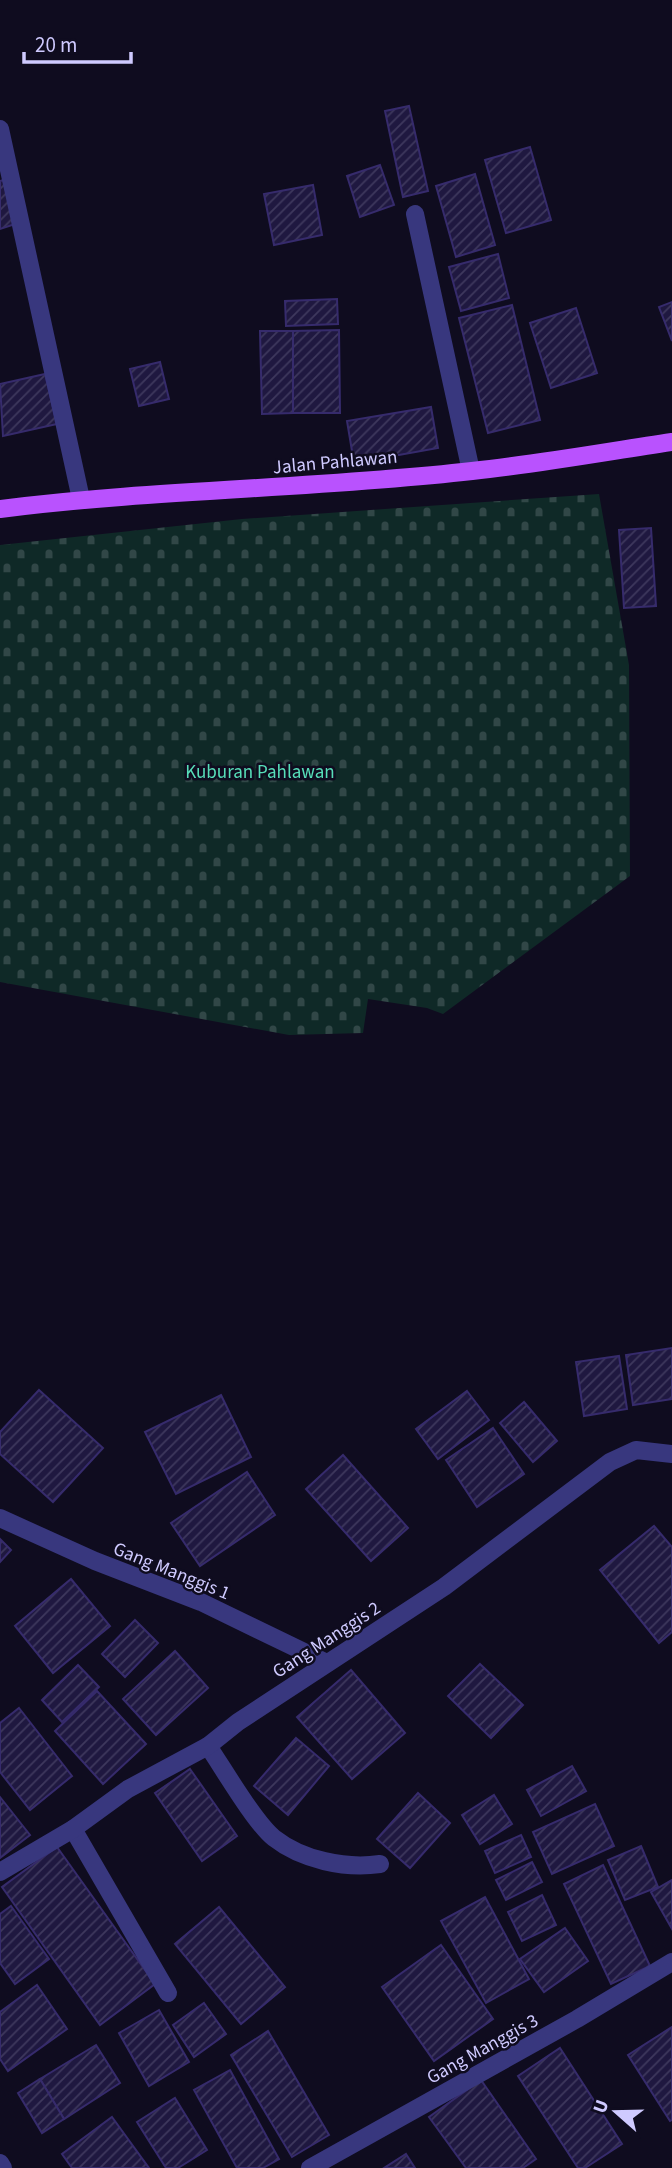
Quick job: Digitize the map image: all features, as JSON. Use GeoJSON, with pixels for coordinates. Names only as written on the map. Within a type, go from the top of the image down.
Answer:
{"type":"FeatureCollection","features":[{"type":"Feature","properties":{"kind":"main road","name":"Jalan Pahlawan"},"geometry":{"type":"LineString","coordinates":[[0,509],[81,499],[194,494],[471,471],[672,442]]}},
{"type":"Feature","properties":{"kind":"street"},"geometry":{"type":"LineString","coordinates":[[0,129],[81,499]]}},
{"type":"Feature","properties":{"kind":"street"},"geometry":{"type":"LineString","coordinates":[[415,214],[471,471]]}},
{"type":"Feature","properties":{"kind":"street","name":"Gang Manggis 2"},"geometry":{"type":"LineString","coordinates":[[0,1872],[73,1829],[128,1789],[208,1746],[327,1663],[444,1587],[610,1462],[636,1450],[672,1454]]}},
{"type":"Feature","properties":{"kind":"street","name":"Gang Manggis 1"},"geometry":{"type":"LineString","coordinates":[[0,1518],[95,1561],[201,1602],[327,1663]]}},
{"type":"Feature","properties":{"kind":"street"},"geometry":{"type":"LineString","coordinates":[[208,1746],[271,1836],[297,1853],[325,1861],[363,1867],[380,1864]]}},
{"type":"Feature","properties":{"kind":"street"},"geometry":{"type":"LineString","coordinates":[[73,1829],[168,1993]]}},
{"type":"Feature","properties":{"kind":"street","name":"Gang Manggis 3"},"geometry":{"type":"LineString","coordinates":[[310,2168],[577,2020],[672,1962]]}},
{"type":"Feature","properties":{"kind":"street"},"geometry":{"type":"LineString","coordinates":[[0,2163],[3,2168]]}},
{"type":"Feature","properties":{"kind":"green space","name":"Kuburan Pahlawan"},"geometry":{"type":"Polygon","coordinates":[[[599,494],[629,665],[630,876],[443,1014],[427,1008],[368,999],[363,1033],[289,1035],[0,982],[0,545],[242,519],[599,494]]]}},
{"type":"Feature","properties":{"kind":"building"},"geometry":{"type":"Polygon","coordinates":[[[409,106],[428,191],[403,197],[385,111],[409,106]]]}},
{"type":"Feature","properties":{"kind":"building"},"geometry":{"type":"Polygon","coordinates":[[[530,147],[551,220],[506,233],[485,160],[530,147]]]}},
{"type":"Feature","properties":{"kind":"building"},"geometry":{"type":"Polygon","coordinates":[[[380,165],[394,205],[360,217],[347,176],[380,165]]]}},
{"type":"Feature","properties":{"kind":"building"},"geometry":{"type":"Polygon","coordinates":[[[475,174],[495,245],[456,257],[436,186],[475,174]]]}},
{"type":"Feature","properties":{"kind":"building"},"geometry":{"type":"Polygon","coordinates":[[[3,180],[18,223],[0,229],[0,181],[3,180]]]}},
{"type":"Feature","properties":{"kind":"building"},"geometry":{"type":"Polygon","coordinates":[[[313,185],[322,235],[274,245],[264,194],[313,185]]]}},
{"type":"Feature","properties":{"kind":"building"},"geometry":{"type":"Polygon","coordinates":[[[498,254],[509,298],[461,311],[449,267],[498,254]]]}},
{"type":"Feature","properties":{"kind":"building"},"geometry":{"type":"Polygon","coordinates":[[[337,299],[338,324],[286,326],[285,301],[337,299]]]}},
{"type":"Feature","properties":{"kind":"building"},"geometry":{"type":"Polygon","coordinates":[[[672,302],[672,341],[659,307],[672,302]]]}},
{"type":"Feature","properties":{"kind":"building"},"geometry":{"type":"Polygon","coordinates":[[[512,305],[540,420],[488,433],[459,318],[512,305]]]}},
{"type":"Feature","properties":{"kind":"building"},"geometry":{"type":"Polygon","coordinates":[[[576,308],[597,373],[551,388],[530,323],[576,308]]]}},
{"type":"Feature","properties":{"kind":"building"},"geometry":{"type":"Polygon","coordinates":[[[339,330],[340,413],[293,413],[293,331],[339,330]]]}},
{"type":"Feature","properties":{"kind":"building"},"geometry":{"type":"Polygon","coordinates":[[[260,331],[293,331],[293,413],[262,414],[260,331]]]}},
{"type":"Feature","properties":{"kind":"building"},"geometry":{"type":"Polygon","coordinates":[[[160,362],[169,399],[139,406],[130,369],[160,362]]]}},
{"type":"Feature","properties":{"kind":"building"},"geometry":{"type":"Polygon","coordinates":[[[45,374],[57,424],[3,436],[0,384],[45,374]]]}},
{"type":"Feature","properties":{"kind":"building"},"geometry":{"type":"Polygon","coordinates":[[[431,407],[438,448],[354,463],[347,421],[431,407]]]}},
{"type":"Feature","properties":{"kind":"building"},"geometry":{"type":"Polygon","coordinates":[[[651,528],[656,606],[624,608],[619,530],[651,528]]]}},
{"type":"Feature","properties":{"kind":"building"},"geometry":{"type":"Polygon","coordinates":[[[672,1348],[672,1399],[633,1405],[626,1355],[672,1348]]]}},
{"type":"Feature","properties":{"kind":"building"},"geometry":{"type":"Polygon","coordinates":[[[619,1356],[627,1409],[584,1416],[576,1362],[619,1356]]]}},
{"type":"Feature","properties":{"kind":"building"},"geometry":{"type":"Polygon","coordinates":[[[39,1390],[103,1448],[53,1502],[0,1454],[0,1432],[39,1390]]]}},
{"type":"Feature","properties":{"kind":"building"},"geometry":{"type":"Polygon","coordinates":[[[467,1391],[489,1420],[438,1459],[416,1429],[467,1391]]]}},
{"type":"Feature","properties":{"kind":"building"},"geometry":{"type":"Polygon","coordinates":[[[221,1395],[251,1457],[176,1494],[145,1432],[221,1395]]]}},
{"type":"Feature","properties":{"kind":"building"},"geometry":{"type":"Polygon","coordinates":[[[524,1402],[557,1441],[533,1462],[500,1423],[524,1402]]]}},
{"type":"Feature","properties":{"kind":"building"},"geometry":{"type":"Polygon","coordinates":[[[493,1428],[524,1474],[477,1507],[446,1460],[493,1428]]]}},
{"type":"Feature","properties":{"kind":"building"},"geometry":{"type":"Polygon","coordinates":[[[343,1455],[408,1528],[371,1561],[306,1489],[343,1455]]]}},
{"type":"Feature","properties":{"kind":"building"},"geometry":{"type":"Polygon","coordinates":[[[247,1472],[275,1515],[200,1566],[171,1523],[247,1472]]]}},
{"type":"Feature","properties":{"kind":"building"},"geometry":{"type":"Polygon","coordinates":[[[654,1526],[672,1547],[672,1632],[659,1643],[600,1570],[654,1526]]]}},
{"type":"Feature","properties":{"kind":"building"},"geometry":{"type":"Polygon","coordinates":[[[0,1539],[11,1550],[0,1562],[0,1539]]]}},
{"type":"Feature","properties":{"kind":"building"},"geometry":{"type":"Polygon","coordinates":[[[71,1579],[110,1626],[53,1673],[15,1626],[71,1579]]]}},
{"type":"Feature","properties":{"kind":"building"},"geometry":{"type":"Polygon","coordinates":[[[135,1620],[158,1643],[125,1677],[102,1654],[135,1620]]]}},
{"type":"Feature","properties":{"kind":"building"},"geometry":{"type":"Polygon","coordinates":[[[175,1651],[208,1688],[156,1735],[123,1699],[175,1651]]]}},
{"type":"Feature","properties":{"kind":"building"},"geometry":{"type":"Polygon","coordinates":[[[480,1664],[523,1705],[491,1738],[448,1696],[480,1664]]]}},
{"type":"Feature","properties":{"kind":"building"},"geometry":{"type":"Polygon","coordinates":[[[78,1665],[99,1687],[62,1722],[42,1700],[78,1665]]]}},
{"type":"Feature","properties":{"kind":"building"},"geometry":{"type":"Polygon","coordinates":[[[351,1670],[405,1733],[352,1779],[297,1717],[351,1670]]]}},
{"type":"Feature","properties":{"kind":"building"},"geometry":{"type":"Polygon","coordinates":[[[97,1691],[146,1744],[103,1784],[55,1731],[97,1691]]]}},
{"type":"Feature","properties":{"kind":"building"},"geometry":{"type":"Polygon","coordinates":[[[19,1708],[72,1776],[30,1810],[0,1772],[0,1723],[19,1708]]]}},
{"type":"Feature","properties":{"kind":"building"},"geometry":{"type":"Polygon","coordinates":[[[296,1738],[329,1766],[288,1815],[254,1786],[296,1738]]]}},
{"type":"Feature","properties":{"kind":"building"},"geometry":{"type":"Polygon","coordinates":[[[572,1766],[586,1791],[541,1816],[527,1790],[572,1766]]]}},
{"type":"Feature","properties":{"kind":"building"},"geometry":{"type":"Polygon","coordinates":[[[190,1769],[237,1836],[202,1861],[155,1793],[190,1769]]]}},
{"type":"Feature","properties":{"kind":"building"},"geometry":{"type":"Polygon","coordinates":[[[418,1793],[450,1823],[410,1868],[377,1839],[418,1793]]]}},
{"type":"Feature","properties":{"kind":"building"},"geometry":{"type":"Polygon","coordinates":[[[494,1795],[512,1824],[480,1844],[462,1815],[494,1795]]]}},
{"type":"Feature","properties":{"kind":"building"},"geometry":{"type":"Polygon","coordinates":[[[0,1797],[30,1835],[0,1858],[0,1797]]]}},
{"type":"Feature","properties":{"kind":"building"},"geometry":{"type":"Polygon","coordinates":[[[595,1804],[614,1846],[552,1874],[533,1832],[595,1804]]]}},
{"type":"Feature","properties":{"kind":"building"},"geometry":{"type":"Polygon","coordinates":[[[521,1835],[531,1857],[495,1873],[485,1851],[521,1835]]]}},
{"type":"Feature","properties":{"kind":"building"},"geometry":{"type":"Polygon","coordinates":[[[641,1846],[658,1887],[625,1900],[608,1860],[641,1846]]]}},
{"type":"Feature","properties":{"kind":"building"},"geometry":{"type":"Polygon","coordinates":[[[57,1847],[155,1984],[100,2025],[2,1887],[57,1847]]]}},
{"type":"Feature","properties":{"kind":"building"},"geometry":{"type":"Polygon","coordinates":[[[532,1862],[542,1882],[506,1900],[496,1880],[532,1862]]]}},
{"type":"Feature","properties":{"kind":"building"},"geometry":{"type":"Polygon","coordinates":[[[603,1865],[650,1966],[611,1984],[564,1884],[603,1865]]]}},
{"type":"Feature","properties":{"kind":"building"},"geometry":{"type":"Polygon","coordinates":[[[672,1880],[672,1929],[651,1892],[672,1880]]]}},
{"type":"Feature","properties":{"kind":"building"},"geometry":{"type":"Polygon","coordinates":[[[542,1895],[556,1925],[522,1941],[508,1912],[542,1895]]]}},
{"type":"Feature","properties":{"kind":"building"},"geometry":{"type":"Polygon","coordinates":[[[485,1897],[529,1979],[486,2003],[441,1921],[485,1897]]]}},
{"type":"Feature","properties":{"kind":"building"},"geometry":{"type":"Polygon","coordinates":[[[11,1906],[49,1959],[15,1984],[0,1963],[0,1914],[11,1906]]]}},
{"type":"Feature","properties":{"kind":"building"},"geometry":{"type":"Polygon","coordinates":[[[219,1907],[285,1987],[241,2024],[175,1944],[219,1907]]]}},
{"type":"Feature","properties":{"kind":"building"},"geometry":{"type":"Polygon","coordinates":[[[565,1928],[588,1961],[544,1992],[520,1959],[565,1928]]]}},
{"type":"Feature","properties":{"kind":"building"},"geometry":{"type":"Polygon","coordinates":[[[441,1945],[493,2019],[434,2061],[382,1987],[441,1945]]]}},
{"type":"Feature","properties":{"kind":"building"},"geometry":{"type":"Polygon","coordinates":[[[37,1985],[67,2029],[8,2071],[0,2059],[0,2012],[37,1985]]]}},
{"type":"Feature","properties":{"kind":"building"},"geometry":{"type":"Polygon","coordinates":[[[204,2003],[226,2034],[194,2057],[173,2025],[204,2003]]]}},
{"type":"Feature","properties":{"kind":"building"},"geometry":{"type":"Polygon","coordinates":[[[159,2010],[189,2062],[149,2086],[119,2033],[159,2010]]]}},
{"type":"Feature","properties":{"kind":"building"},"geometry":{"type":"Polygon","coordinates":[[[672,2027],[672,2120],[670,2121],[628,2055],[672,2027]]]}},
{"type":"Feature","properties":{"kind":"building"},"geometry":{"type":"Polygon","coordinates":[[[268,2031],[329,2135],[292,2157],[231,2055],[268,2031]]]}},
{"type":"Feature","properties":{"kind":"building"},"geometry":{"type":"Polygon","coordinates":[[[96,2045],[120,2083],[64,2119],[40,2079],[96,2045]]]}},
{"type":"Feature","properties":{"kind":"building"},"geometry":{"type":"Polygon","coordinates":[[[560,2048],[622,2144],[585,2168],[578,2168],[518,2076],[560,2048]]]}},
{"type":"Feature","properties":{"kind":"building"},"geometry":{"type":"Polygon","coordinates":[[[230,2070],[279,2159],[263,2168],[237,2168],[194,2090],[230,2070]]]}},
{"type":"Feature","properties":{"kind":"building"},"geometry":{"type":"Polygon","coordinates":[[[40,2079],[64,2119],[42,2133],[18,2093],[40,2079]]]}},
{"type":"Feature","properties":{"kind":"building"},"geometry":{"type":"Polygon","coordinates":[[[481,2080],[536,2159],[523,2168],[466,2168],[429,2117],[481,2080]]]}},
{"type":"Feature","properties":{"kind":"building"},"geometry":{"type":"Polygon","coordinates":[[[175,2098],[207,2150],[178,2168],[166,2168],[137,2122],[175,2098]]]}},
{"type":"Feature","properties":{"kind":"building"},"geometry":{"type":"Polygon","coordinates":[[[112,2117],[149,2168],[72,2168],[62,2154],[112,2117]]]}},
{"type":"Feature","properties":{"kind":"building"},"geometry":{"type":"Polygon","coordinates":[[[406,2154],[415,2168],[384,2168],[406,2154]]]}}]}
